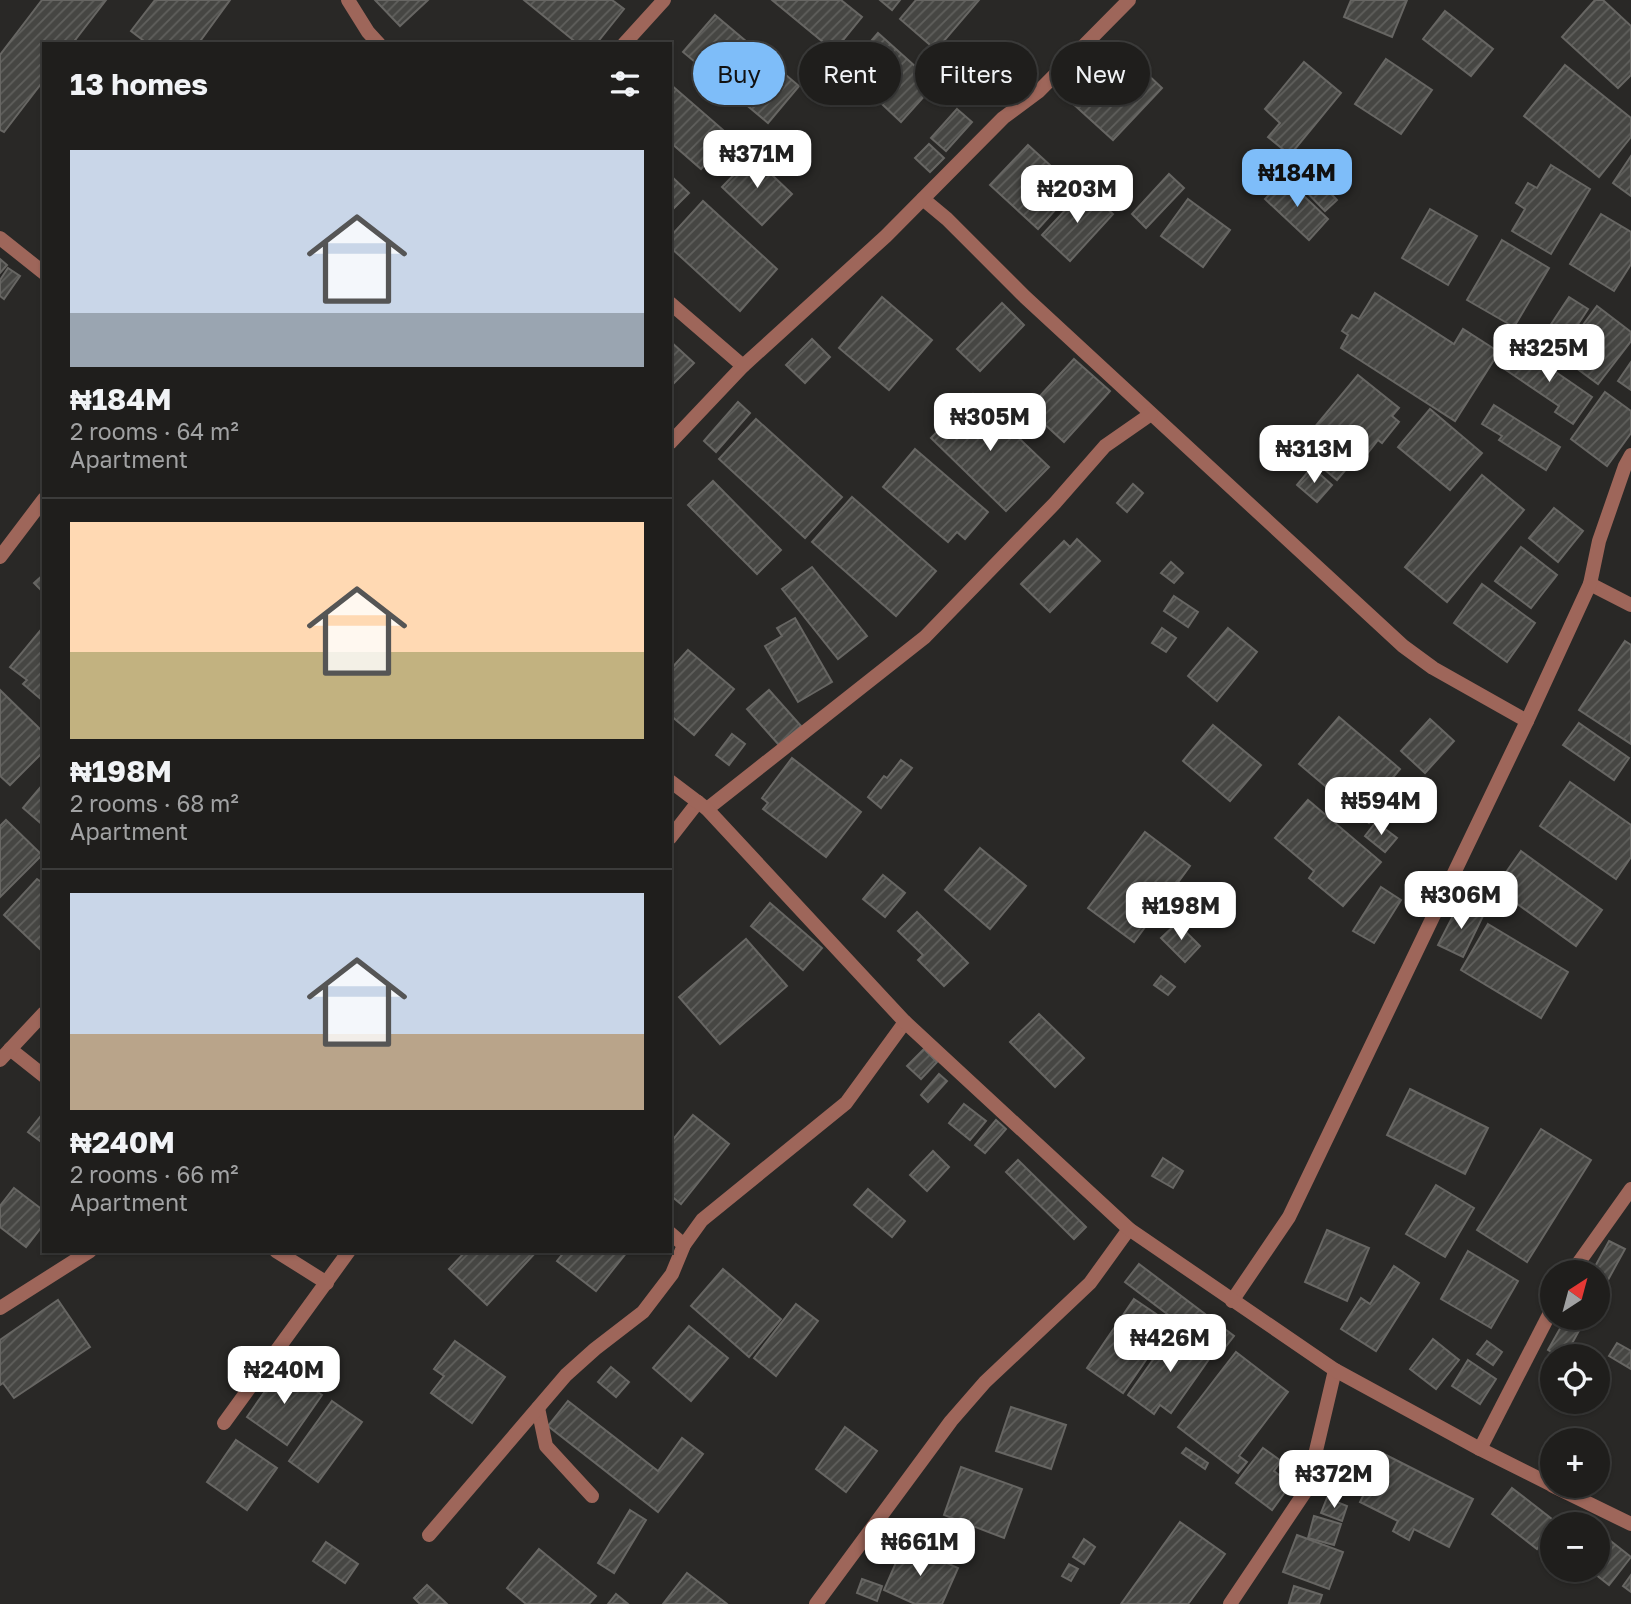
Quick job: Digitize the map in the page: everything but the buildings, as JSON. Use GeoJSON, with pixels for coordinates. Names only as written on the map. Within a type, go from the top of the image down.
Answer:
{"type":"FeatureCollection","features":[{"type":"Feature","properties":{"kind":"street"},"geometry":{"type":"LineString","coordinates":[[348,0],[377,42]]}},
{"type":"Feature","properties":{"kind":"street"},"geometry":{"type":"LineString","coordinates":[[626,42],[664,0]]}},
{"type":"Feature","properties":{"kind":"street"},"geometry":{"type":"LineString","coordinates":[[672,441],[743,366],[923,199],[1003,118],[1038,92],[1129,0]]}},
{"type":"Feature","properties":{"kind":"street"},"geometry":{"type":"LineString","coordinates":[[923,199],[947,219],[1025,297],[1404,646],[1433,668],[1527,721]]}},
{"type":"Feature","properties":{"kind":"street"},"geometry":{"type":"LineString","coordinates":[[0,238],[42,271]]}},
{"type":"Feature","properties":{"kind":"street"},"geometry":{"type":"LineString","coordinates":[[672,305],[743,366]]}},
{"type":"Feature","properties":{"kind":"street"},"geometry":{"type":"LineString","coordinates":[[672,836],[702,805],[925,637],[1055,503],[1105,446],[1151,414]]}},
{"type":"Feature","properties":{"kind":"street"},"geometry":{"type":"LineString","coordinates":[[1232,1301],[1289,1217],[1527,721],[1590,584],[1598,541],[1631,455]]}},
{"type":"Feature","properties":{"kind":"street"},"geometry":{"type":"LineString","coordinates":[[0,557],[42,502]]}},
{"type":"Feature","properties":{"kind":"street"},"geometry":{"type":"LineString","coordinates":[[1590,584],[1631,605]]}},
{"type":"Feature","properties":{"kind":"street"},"geometry":{"type":"LineString","coordinates":[[672,782],[702,805],[905,1022],[1129,1229],[1335,1370],[1540,1479]]}},
{"type":"Feature","properties":{"kind":"street"},"geometry":{"type":"LineString","coordinates":[[42,1015],[5,1055],[42,1075]]}},
{"type":"Feature","properties":{"kind":"street"},"geometry":{"type":"LineString","coordinates":[[429,1535],[566,1375],[643,1312],[672,1274],[684,1245],[702,1220],[846,1103],[905,1022]]}},
{"type":"Feature","properties":{"kind":"street"},"geometry":{"type":"LineString","coordinates":[[1581,1260],[1631,1189]]}},
{"type":"Feature","properties":{"kind":"street"},"geometry":{"type":"LineString","coordinates":[[816,1604],[951,1421],[985,1382],[1090,1283],[1129,1229]]}},
{"type":"Feature","properties":{"kind":"street"},"geometry":{"type":"LineString","coordinates":[[672,1235],[684,1245]]}},
{"type":"Feature","properties":{"kind":"street"},"geometry":{"type":"LineString","coordinates":[[0,1308],[87,1253]]}},
{"type":"Feature","properties":{"kind":"street"},"geometry":{"type":"LineString","coordinates":[[279,1253],[327,1283]]}},
{"type":"Feature","properties":{"kind":"street"},"geometry":{"type":"LineString","coordinates":[[224,1423],[348,1253]]}},
{"type":"Feature","properties":{"kind":"street"},"geometry":{"type":"LineString","coordinates":[[1480,1449],[1541,1330]]}},
{"type":"Feature","properties":{"kind":"street"},"geometry":{"type":"LineString","coordinates":[[1230,1604],[1307,1489],[1335,1370]]}},
{"type":"Feature","properties":{"kind":"street"},"geometry":{"type":"LineString","coordinates":[[538,1408],[546,1446],[592,1496]]}},
{"type":"Feature","properties":{"kind":"street"},"geometry":{"type":"LineString","coordinates":[[1578,1498],[1631,1524]]}}]}
